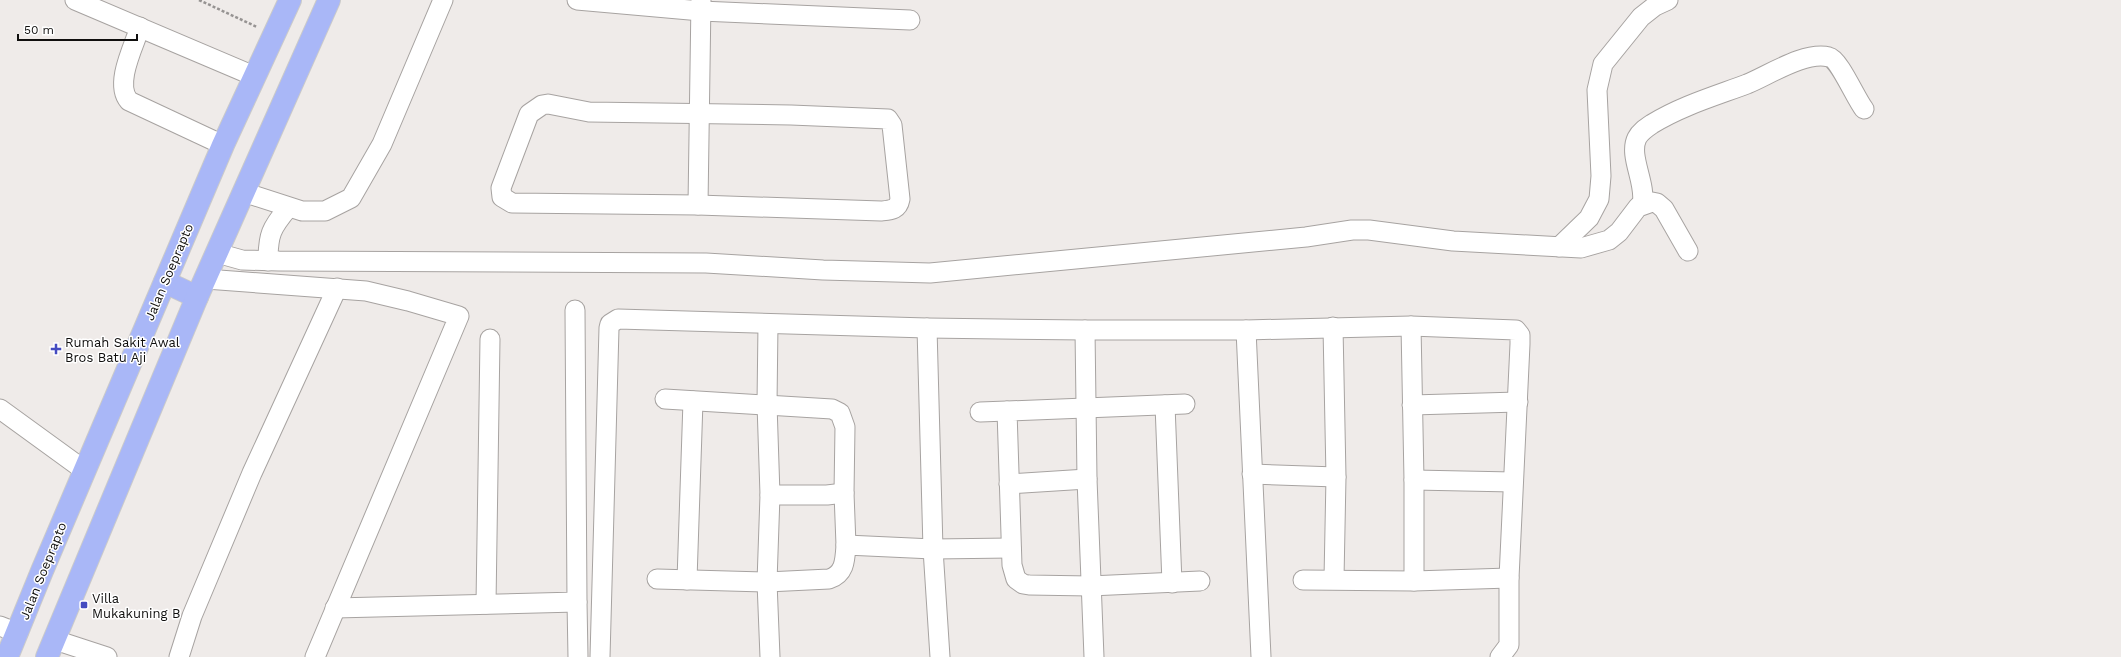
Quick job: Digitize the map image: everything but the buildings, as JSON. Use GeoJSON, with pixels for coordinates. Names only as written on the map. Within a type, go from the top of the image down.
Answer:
{"type":"FeatureCollection","features":[{"type":"Feature","properties":{"kind":"highway","name":"Jalan Soeprapto"},"geometry":{"type":"LineString","coordinates":[[7,657],[9,630],[42,571],[223,145],[290,0]]}},
{"type":"Feature","properties":{"kind":"highway"},"geometry":{"type":"LineString","coordinates":[[51,648],[243,192],[329,0]]}},
{"type":"Feature","properties":{"kind":"highway"},"geometry":{"type":"LineString","coordinates":[[165,282],[202,288]]}},
{"type":"Feature","properties":{"kind":"street"},"geometry":{"type":"LineString","coordinates":[[75,0],[254,76]]}},
{"type":"Feature","properties":{"kind":"street"},"geometry":{"type":"LineString","coordinates":[[243,192],[288,208],[302,211],[326,211],[351,198],[382,144],[443,0]]}},
{"type":"Feature","properties":{"kind":"street"},"geometry":{"type":"LineString","coordinates":[[577,0],[701,5],[910,20]]}},
{"type":"Feature","properties":{"kind":"street"},"geometry":{"type":"LineString","coordinates":[[1559,247],[1589,218],[1599,200],[1601,176],[1596,90],[1603,64],[1641,17],[1655,6],[1668,0]]}},
{"type":"Feature","properties":{"kind":"street"},"geometry":{"type":"LineString","coordinates":[[698,204],[698,114],[701,5]]}},
{"type":"Feature","properties":{"kind":"street"},"geometry":{"type":"LineString","coordinates":[[140,27],[122,85],[129,101],[223,145]]}},
{"type":"Feature","properties":{"kind":"street"},"geometry":{"type":"LineString","coordinates":[[217,254],[242,260],[268,261],[706,263],[823,270],[930,273],[1306,237],[1352,230],[1369,230],[1453,241],[1581,248],[1609,240],[1619,232],[1642,204],[1642,185],[1635,151],[1636,139],[1644,129],[1652,124],[1785,66],[1811,58],[1828,57],[1837,63],[1864,109]]}},
{"type":"Feature","properties":{"kind":"street"},"geometry":{"type":"LineString","coordinates":[[542,105],[553,105],[589,112],[888,118],[892,125],[900,200],[899,205],[894,209],[882,211],[698,204],[512,203],[506,200],[500,192],[529,114],[542,105]]}},
{"type":"Feature","properties":{"kind":"street"},"geometry":{"type":"LineString","coordinates":[[1642,204],[1657,203],[1664,209],[1688,251]]}},
{"type":"Feature","properties":{"kind":"street"},"geometry":{"type":"LineString","coordinates":[[268,261],[268,240],[275,223],[288,208]]}},
{"type":"Feature","properties":{"kind":"street"},"geometry":{"type":"LineString","coordinates":[[202,288],[337,288],[366,291],[408,301],[459,316],[315,657]]}},
{"type":"Feature","properties":{"kind":"street"},"geometry":{"type":"LineString","coordinates":[[179,657],[192,616],[252,473],[337,288]]}},
{"type":"Feature","properties":{"kind":"street"},"geometry":{"type":"LineString","coordinates":[[575,310],[578,657]]}},
{"type":"Feature","properties":{"kind":"street"},"geometry":{"type":"LineString","coordinates":[[600,657],[610,324],[618,319],[927,328],[1246,330],[1411,326],[1503,328],[1518,331],[1520,344],[1509,578],[1509,645],[1500,657]]}},
{"type":"Feature","properties":{"kind":"street"},"geometry":{"type":"LineString","coordinates":[[768,324],[767,404],[770,495],[767,582],[770,657]]}},
{"type":"Feature","properties":{"kind":"street"},"geometry":{"type":"LineString","coordinates":[[1411,326],[1414,580]]}},
{"type":"Feature","properties":{"kind":"street"},"geometry":{"type":"LineString","coordinates":[[1333,327],[1336,476],[1334,579]]}},
{"type":"Feature","properties":{"kind":"street"},"geometry":{"type":"LineString","coordinates":[[927,328],[933,549],[940,657]]}},
{"type":"Feature","properties":{"kind":"street"},"geometry":{"type":"LineString","coordinates":[[1085,330],[1087,479],[1090,586],[1094,657]]}},
{"type":"Feature","properties":{"kind":"street"},"geometry":{"type":"LineString","coordinates":[[1246,330],[1261,657]]}},
{"type":"Feature","properties":{"kind":"street"},"geometry":{"type":"LineString","coordinates":[[486,604],[490,340]]}},
{"type":"Feature","properties":{"kind":"street"},"geometry":{"type":"LineString","coordinates":[[658,580],[767,582],[819,580],[835,577],[840,573],[845,562],[846,545],[844,493],[845,427],[840,413],[832,408],[665,399]]}},
{"type":"Feature","properties":{"kind":"street"},"geometry":{"type":"LineString","coordinates":[[687,580],[693,401]]}},
{"type":"Feature","properties":{"kind":"street"},"geometry":{"type":"LineString","coordinates":[[1412,405],[1518,402]]}},
{"type":"Feature","properties":{"kind":"street"},"geometry":{"type":"LineString","coordinates":[[980,412],[1185,404]]}},
{"type":"Feature","properties":{"kind":"street"},"geometry":{"type":"LineString","coordinates":[[1165,405],[1172,583]]}},
{"type":"Feature","properties":{"kind":"street"},"geometry":{"type":"LineString","coordinates":[[0,409],[84,470]]}},
{"type":"Feature","properties":{"kind":"street"},"geometry":{"type":"LineString","coordinates":[[1007,411],[1011,548],[1014,576],[1023,584],[1090,586],[1200,581]]}},
{"type":"Feature","properties":{"kind":"street"},"geometry":{"type":"LineString","coordinates":[[1252,474],[1336,476]]}},
{"type":"Feature","properties":{"kind":"street"},"geometry":{"type":"LineString","coordinates":[[1009,484],[1087,479]]}},
{"type":"Feature","properties":{"kind":"street"},"geometry":{"type":"LineString","coordinates":[[1414,480],[1513,482]]}},
{"type":"Feature","properties":{"kind":"street"},"geometry":{"type":"LineString","coordinates":[[770,495],[826,495],[844,493]]}},
{"type":"Feature","properties":{"kind":"street"},"geometry":{"type":"LineString","coordinates":[[846,545],[933,549],[1011,548]]}},
{"type":"Feature","properties":{"kind":"street"},"geometry":{"type":"LineString","coordinates":[[1303,580],[1509,578]]}},
{"type":"Feature","properties":{"kind":"street"},"geometry":{"type":"LineString","coordinates":[[335,608],[577,602]]}},
{"type":"Feature","properties":{"kind":"street"},"geometry":{"type":"LineString","coordinates":[[51,648],[107,657]]}},
{"type":"Feature","properties":{"kind":"path"},"geometry":{"type":"LineString","coordinates":[[199,0],[274,35]]}},
{"type":"Feature","properties":{"kind":"place","name":"Rumah Sakit Awal Bros Batu Aji"},"geometry":{"type":"Point","coordinates":[56,349]}},
{"type":"Feature","properties":{"kind":"place","name":"Villa Mukakuning B"},"geometry":{"type":"Point","coordinates":[84,605]}}]}
